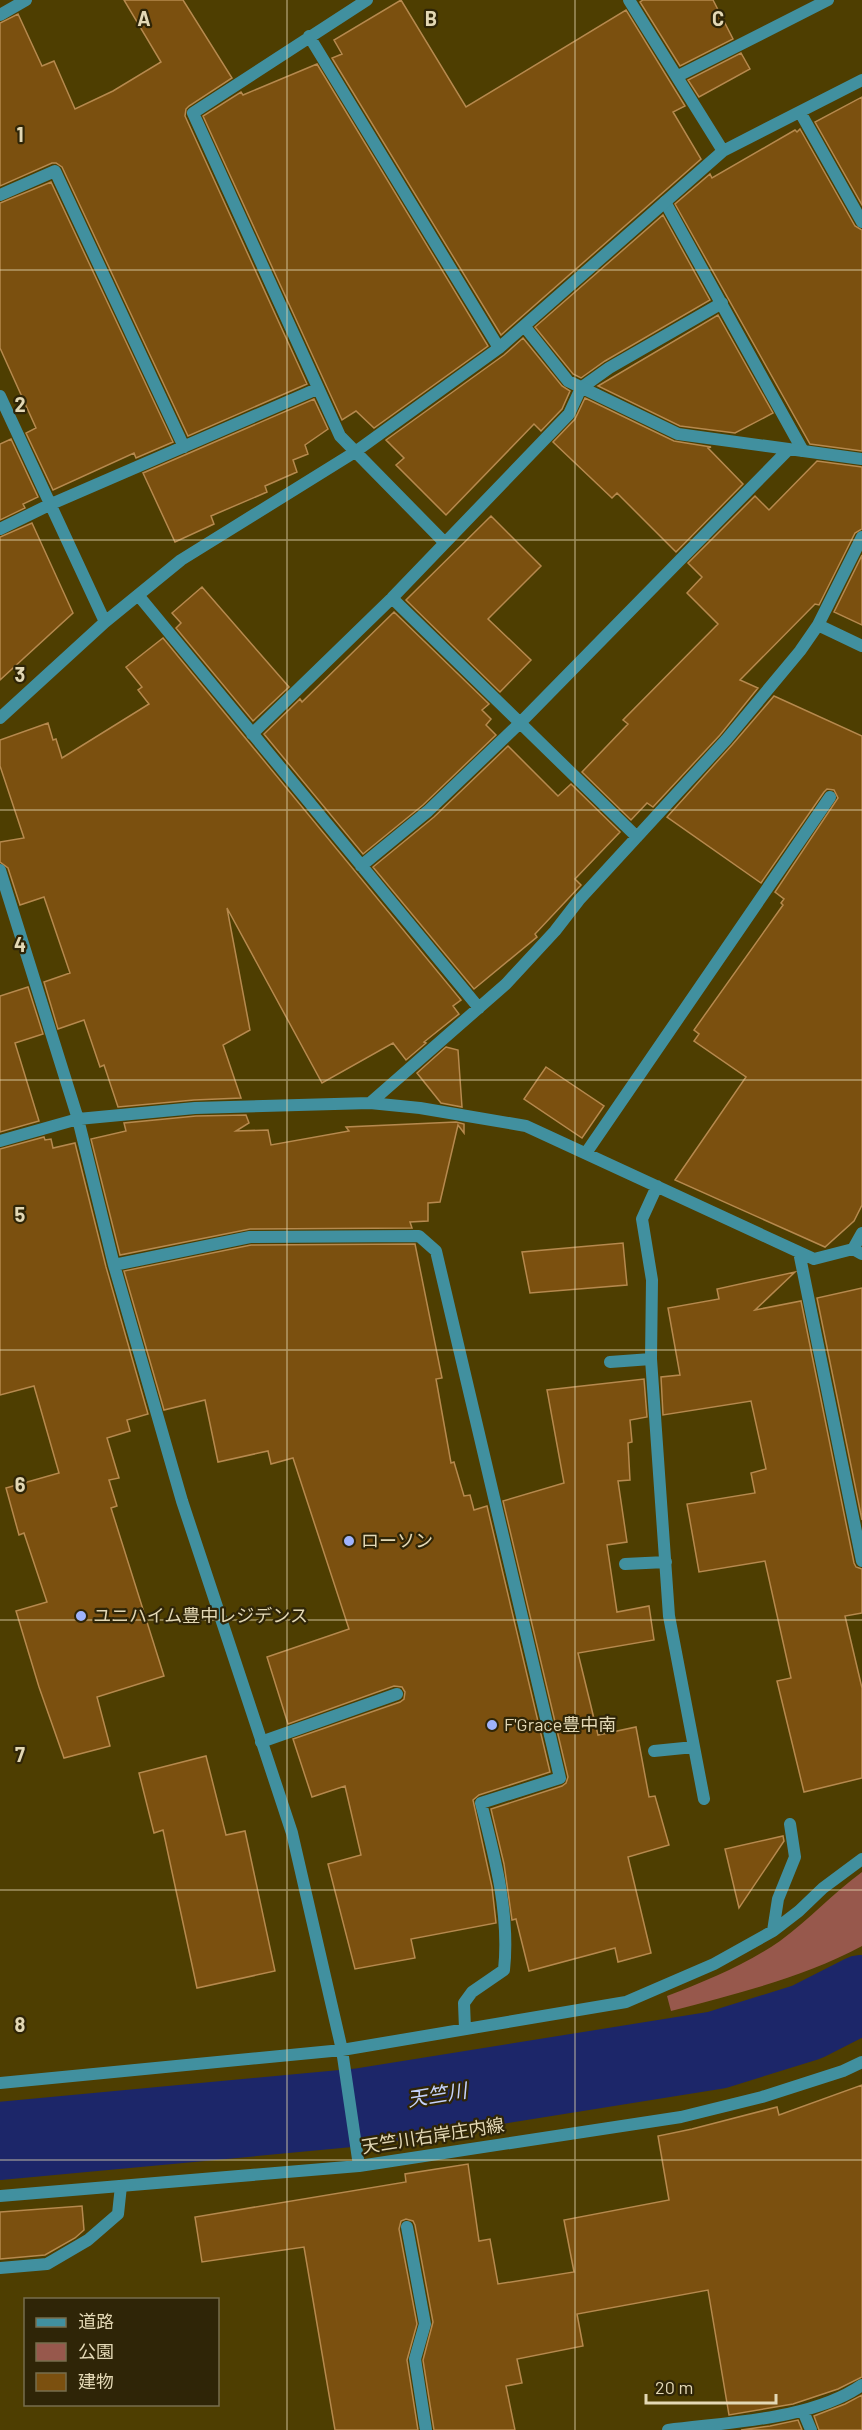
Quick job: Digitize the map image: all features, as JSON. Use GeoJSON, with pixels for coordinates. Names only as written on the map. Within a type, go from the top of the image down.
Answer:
{"type":"FeatureCollection","features":[{"type":"Feature","properties":{"kind":"street"},"geometry":{"type":"LineString","coordinates":[[0,15],[26,0]]}},
{"type":"Feature","properties":{"kind":"street"},"geometry":{"type":"LineString","coordinates":[[367,0],[193,113],[317,390],[340,436],[445,543]]}},
{"type":"Feature","properties":{"kind":"street"},"geometry":{"type":"LineString","coordinates":[[629,0],[723,151]]}},
{"type":"Feature","properties":{"kind":"street"},"geometry":{"type":"LineString","coordinates":[[678,76],[807,5],[828,0]]}},
{"type":"Feature","properties":{"kind":"street"},"geometry":{"type":"LineString","coordinates":[[309,36],[499,348]]}},
{"type":"Feature","properties":{"kind":"street"},"geometry":{"type":"LineString","coordinates":[[0,718],[105,621],[181,560],[355,452],[499,348],[723,151],[862,80]]}},
{"type":"Feature","properties":{"kind":"street"},"geometry":{"type":"LineString","coordinates":[[800,112],[862,222]]}},
{"type":"Feature","properties":{"kind":"street"},"geometry":{"type":"LineString","coordinates":[[0,195],[55,171],[184,447]]}},
{"type":"Feature","properties":{"kind":"street"},"geometry":{"type":"LineString","coordinates":[[665,202],[803,451]]}},
{"type":"Feature","properties":{"kind":"street"},"geometry":{"type":"LineString","coordinates":[[252,734],[392,598],[568,414],[581,388],[609,368],[722,303]]}},
{"type":"Feature","properties":{"kind":"street"},"geometry":{"type":"LineString","coordinates":[[525,327],[568,381],[678,434],[862,459]]}},
{"type":"Feature","properties":{"kind":"street"},"geometry":{"type":"LineString","coordinates":[[0,529],[50,505],[317,390]]}},
{"type":"Feature","properties":{"kind":"street"},"geometry":{"type":"LineString","coordinates":[[0,396],[105,621]]}},
{"type":"Feature","properties":{"kind":"street"},"geometry":{"type":"LineString","coordinates":[[361,866],[428,811],[521,722],[789,449]]}},
{"type":"Feature","properties":{"kind":"street"},"geometry":{"type":"LineString","coordinates":[[370,1103],[506,984],[555,931],[579,900],[726,740],[800,651],[818,625],[862,537]]}},
{"type":"Feature","properties":{"kind":"street"},"geometry":{"type":"LineString","coordinates":[[138,596],[479,1008]]}},
{"type":"Feature","properties":{"kind":"street"},"geometry":{"type":"LineString","coordinates":[[392,598],[637,837]]}},
{"type":"Feature","properties":{"kind":"street"},"geometry":{"type":"LineString","coordinates":[[818,625],[862,646]]}},
{"type":"Feature","properties":{"kind":"street"},"geometry":{"type":"LineString","coordinates":[[586,1153],[830,797]]}},
{"type":"Feature","properties":{"kind":"street"},"geometry":{"type":"LineString","coordinates":[[0,870],[78,1119],[114,1264],[182,1501],[292,1833],[342,2050],[359,2166]]}},
{"type":"Feature","properties":{"kind":"street"},"geometry":{"type":"LineString","coordinates":[[0,1142],[78,1119],[195,1108],[370,1103],[420,1108],[526,1126],[813,1259],[857,1251],[862,1233]]}},
{"type":"Feature","properties":{"kind":"street"},"geometry":{"type":"LineString","coordinates":[[657,1186],[642,1219],[652,1280],[651,1359],[669,1616],[704,1799]]}},
{"type":"Feature","properties":{"kind":"street"},"geometry":{"type":"LineString","coordinates":[[114,1264],[250,1237],[419,1236],[436,1251],[560,1778],[481,1803],[494,1855],[506,1939],[506,1955],[504,1970],[472,1992],[464,2003],[465,2029]]}},
{"type":"Feature","properties":{"kind":"street"},"geometry":{"type":"LineString","coordinates":[[799,1252],[862,1561]]}},
{"type":"Feature","properties":{"kind":"street"},"geometry":{"type":"LineString","coordinates":[[610,1362],[651,1359]]}},
{"type":"Feature","properties":{"kind":"street"},"geometry":{"type":"LineString","coordinates":[[626,1564],[666,1562]]}},
{"type":"Feature","properties":{"kind":"street"},"geometry":{"type":"LineString","coordinates":[[261,1742],[397,1695]]}},
{"type":"Feature","properties":{"kind":"street"},"geometry":{"type":"LineString","coordinates":[[654,1752],[694,1746]]}},
{"type":"Feature","properties":{"kind":"street"},"geometry":{"type":"LineString","coordinates":[[774,1931],[778,1899],[795,1857],[790,1824]]}},
{"type":"Feature","properties":{"kind":"street"},"geometry":{"type":"LineString","coordinates":[[0,2083],[342,2050],[626,2002],[714,1964],[774,1931],[862,1859]]}},
{"type":"Feature","properties":{"kind":"street","name":"天竺川右岸庄内線"},"geometry":{"type":"LineString","coordinates":[[0,2196],[359,2166],[681,2117],[762,2097],[843,2071],[862,2062]]}},
{"type":"Feature","properties":{"kind":"street"},"geometry":{"type":"LineString","coordinates":[[0,2268],[46,2264],[88,2240],[118,2214],[122,2186]]}},
{"type":"Feature","properties":{"kind":"street"},"geometry":{"type":"LineString","coordinates":[[407,2226],[425,2324],[415,2359],[426,2430]]}},
{"type":"Feature","properties":{"kind":"street"},"geometry":{"type":"LineString","coordinates":[[668,2430],[803,2411],[845,2397],[862,2385]]}},
{"type":"Feature","properties":{"kind":"street"},"geometry":{"type":"LineString","coordinates":[[803,2411],[811,2430]]}},
{"type":"Feature","properties":{"kind":"green space"},"geometry":{"type":"Polygon","coordinates":[[[862,1872],[862,1946],[792,1976],[671,2011],[667,1996],[725,1972],[767,1950],[791,1933],[862,1872]]]}},
{"type":"Feature","properties":{"kind":"building"},"geometry":{"type":"Polygon","coordinates":[[[124,0],[183,0],[232,78],[189,106],[185,116],[307,384],[188,436],[62,167],[52,163],[0,186],[0,23],[18,14],[42,66],[54,61],[75,109],[113,91],[161,62],[124,0]]]}},
{"type":"Feature","properties":{"kind":"building"},"geometry":{"type":"Polygon","coordinates":[[[401,0],[466,107],[626,10],[685,106],[673,112],[701,159],[501,335],[332,58],[342,54],[334,40],[401,0]]]}},
{"type":"Feature","properties":{"kind":"building"},"geometry":{"type":"Polygon","coordinates":[[[643,0],[713,0],[733,39],[680,66],[640,2],[643,0]]]}},
{"type":"Feature","properties":{"kind":"building"},"geometry":{"type":"Polygon","coordinates":[[[741,53],[750,69],[699,97],[688,80],[741,53]]]}},
{"type":"Feature","properties":{"kind":"building"},"geometry":{"type":"Polygon","coordinates":[[[317,64],[488,346],[374,428],[356,411],[342,420],[203,116],[241,92],[243,95],[317,64]]]}},
{"type":"Feature","properties":{"kind":"building"},"geometry":{"type":"Polygon","coordinates":[[[862,97],[862,205],[815,122],[862,97]]]}},
{"type":"Feature","properties":{"kind":"building"},"geometry":{"type":"Polygon","coordinates":[[[800,129],[855,226],[862,230],[862,451],[810,444],[675,204],[710,174],[712,178],[800,129]]]}},
{"type":"Feature","properties":{"kind":"building"},"geometry":{"type":"Polygon","coordinates":[[[51,182],[173,442],[136,458],[134,453],[53,490],[26,433],[36,428],[0,348],[0,203],[51,182]]]}},
{"type":"Feature","properties":{"kind":"building"},"geometry":{"type":"Polygon","coordinates":[[[663,215],[710,300],[605,361],[581,378],[573,374],[535,327],[663,215]]]}},
{"type":"Feature","properties":{"kind":"building"},"geometry":{"type":"Polygon","coordinates":[[[718,315],[773,413],[735,433],[680,426],[598,386],[718,315]]]}},
{"type":"Feature","properties":{"kind":"building"},"geometry":{"type":"Polygon","coordinates":[[[523,338],[562,386],[570,391],[562,409],[541,431],[534,424],[446,515],[396,465],[404,458],[386,440],[504,355],[523,338]]]}},
{"type":"Feature","properties":{"kind":"building"},"geometry":{"type":"Polygon","coordinates":[[[585,398],[674,441],[711,447],[708,448],[743,484],[676,552],[617,493],[612,498],[553,442],[575,419],[585,398]]]}},
{"type":"Feature","properties":{"kind":"building"},"geometry":{"type":"Polygon","coordinates":[[[314,399],[328,429],[305,445],[308,454],[293,460],[297,472],[265,486],[267,492],[211,516],[214,524],[175,542],[143,473],[314,399]]]}},
{"type":"Feature","properties":{"kind":"building"},"geometry":{"type":"Polygon","coordinates":[[[11,439],[38,497],[23,504],[25,508],[0,520],[0,444],[11,439]]]}},
{"type":"Feature","properties":{"kind":"building"},"geometry":{"type":"Polygon","coordinates":[[[817,461],[862,467],[862,529],[855,533],[819,605],[815,604],[740,680],[758,688],[720,735],[653,807],[647,803],[631,820],[582,772],[628,724],[623,720],[718,624],[687,593],[702,577],[688,563],[755,496],[769,510],[817,461]]]}},
{"type":"Feature","properties":{"kind":"building"},"geometry":{"type":"Polygon","coordinates":[[[491,516],[541,566],[488,619],[531,660],[500,692],[406,600],[491,516]]]}},
{"type":"Feature","properties":{"kind":"building"},"geometry":{"type":"Polygon","coordinates":[[[32,523],[73,613],[0,680],[0,537],[32,523]]]}},
{"type":"Feature","properties":{"kind":"building"},"geometry":{"type":"Polygon","coordinates":[[[862,555],[862,625],[834,612],[862,555]]]}},
{"type":"Feature","properties":{"kind":"building"},"geometry":{"type":"Polygon","coordinates":[[[202,587],[289,687],[253,721],[176,628],[181,623],[172,613],[202,587]]]}},
{"type":"Feature","properties":{"kind":"building"},"geometry":{"type":"Polygon","coordinates":[[[394,612],[489,704],[482,710],[491,719],[486,725],[496,735],[423,805],[363,854],[264,734],[300,699],[302,702],[394,612]]]}},
{"type":"Feature","properties":{"kind":"building"},"geometry":{"type":"Polygon","coordinates":[[[163,638],[461,1000],[453,1006],[459,1014],[406,1060],[393,1043],[322,1083],[227,908],[250,1030],[223,1045],[241,1098],[118,1107],[104,1065],[100,1067],[84,1020],[58,1029],[44,982],[70,973],[44,897],[20,905],[8,868],[0,862],[0,842],[24,838],[0,766],[0,740],[48,723],[62,758],[149,704],[138,690],[142,687],[126,667],[163,638]]]}},
{"type":"Feature","properties":{"kind":"building"},"geometry":{"type":"Polygon","coordinates":[[[774,696],[862,736],[862,1205],[854,1221],[825,1247],[675,1180],[746,1077],[694,1041],[699,1034],[694,1030],[783,905],[781,903],[784,899],[775,892],[838,798],[834,790],[827,789],[824,792],[761,883],[667,817],[774,696]]]}},
{"type":"Feature","properties":{"kind":"building"},"geometry":{"type":"Polygon","coordinates":[[[508,746],[558,796],[571,784],[620,832],[575,879],[581,885],[535,934],[537,937],[474,989],[373,867],[434,817],[508,746]]]}},
{"type":"Feature","properties":{"kind":"building"},"geometry":{"type":"Polygon","coordinates":[[[28,987],[43,1034],[15,1043],[39,1121],[0,1132],[0,996],[28,987]]]}},
{"type":"Feature","properties":{"kind":"building"},"geometry":{"type":"Polygon","coordinates":[[[446,1047],[458,1050],[462,1107],[441,1103],[417,1073],[446,1047]]]}},
{"type":"Feature","properties":{"kind":"building"},"geometry":{"type":"Polygon","coordinates":[[[546,1067],[604,1106],[582,1138],[524,1099],[546,1067]]]}},
{"type":"Feature","properties":{"kind":"building"},"geometry":{"type":"Polygon","coordinates":[[[246,1115],[249,1123],[236,1131],[268,1130],[271,1145],[349,1131],[346,1127],[456,1122],[464,1124],[464,1133],[458,1125],[440,1202],[428,1203],[428,1221],[410,1222],[412,1228],[250,1229],[120,1255],[91,1139],[126,1131],[124,1123],[196,1116],[246,1115]]]}},
{"type":"Feature","properties":{"kind":"building"},"geometry":{"type":"Polygon","coordinates":[[[44,1137],[45,1140],[51,1139],[53,1148],[75,1143],[106,1267],[148,1414],[127,1420],[130,1431],[107,1438],[119,1478],[109,1480],[117,1506],[111,1508],[164,1676],[97,1697],[110,1746],[64,1758],[16,1611],[47,1602],[24,1533],[19,1535],[6,1488],[59,1473],[34,1386],[0,1395],[0,1149],[44,1137]]]}},
{"type":"Feature","properties":{"kind":"building"},"geometry":{"type":"Polygon","coordinates":[[[623,1243],[627,1285],[530,1293],[522,1252],[623,1243]]]}},
{"type":"Feature","properties":{"kind":"building"},"geometry":{"type":"Polygon","coordinates":[[[415,1244],[442,1378],[436,1379],[451,1463],[454,1462],[464,1496],[470,1495],[474,1510],[487,1506],[550,1772],[479,1795],[473,1800],[492,1887],[496,1923],[411,1939],[415,1958],[355,1969],[328,1864],[361,1855],[345,1786],[312,1797],[293,1739],[400,1702],[404,1699],[405,1692],[402,1687],[394,1686],[288,1724],[267,1657],[349,1629],[293,1458],[271,1464],[268,1451],[218,1462],[205,1400],[164,1410],[124,1271],[251,1245],[415,1244]]]}},
{"type":"Feature","properties":{"kind":"building"},"geometry":{"type":"Polygon","coordinates":[[[795,1272],[755,1310],[801,1301],[854,1563],[856,1567],[862,1569],[862,1613],[845,1616],[862,1688],[862,1778],[804,1792],[777,1681],[791,1678],[765,1561],[699,1572],[687,1504],[755,1493],[751,1473],[766,1469],[751,1401],[663,1415],[661,1377],[680,1375],[668,1308],[719,1299],[717,1289],[795,1272]]]}},
{"type":"Feature","properties":{"kind":"building"},"geometry":{"type":"Polygon","coordinates":[[[862,1288],[862,1520],[817,1298],[862,1288]]]}},
{"type":"Feature","properties":{"kind":"building"},"geometry":{"type":"Polygon","coordinates":[[[644,1379],[647,1417],[630,1420],[632,1442],[628,1443],[630,1480],[618,1481],[627,1542],[607,1545],[617,1612],[649,1606],[654,1640],[578,1653],[598,1735],[636,1727],[649,1797],[655,1796],[669,1845],[628,1857],[651,1953],[618,1962],[615,1948],[529,1971],[516,1919],[512,1920],[504,1864],[491,1809],[562,1786],[568,1777],[503,1501],[564,1483],[547,1390],[644,1379]]]}},
{"type":"Feature","properties":{"kind":"building"},"geometry":{"type":"Polygon","coordinates":[[[206,1756],[226,1835],[245,1831],[275,1971],[197,1988],[163,1830],[154,1833],[139,1773],[206,1756]]]}},
{"type":"Feature","properties":{"kind":"building"},"geometry":{"type":"Polygon","coordinates":[[[783,1836],[784,1841],[739,1908],[725,1849],[783,1836]]]}},
{"type":"Feature","properties":{"kind":"building"},"geometry":{"type":"Polygon","coordinates":[[[862,2085],[862,2377],[838,2389],[793,2404],[729,2415],[708,2290],[577,2314],[583,2346],[517,2359],[522,2383],[506,2386],[515,2430],[434,2430],[423,2360],[433,2322],[415,2225],[413,2221],[406,2219],[401,2221],[399,2229],[417,2324],[407,2360],[418,2430],[335,2430],[304,2247],[202,2262],[195,2217],[406,2182],[405,2174],[468,2164],[479,2241],[490,2239],[498,2284],[574,2272],[564,2220],[669,2200],[658,2136],[777,2107],[779,2115],[862,2085]]]}},
{"type":"Feature","properties":{"kind":"building"},"geometry":{"type":"Polygon","coordinates":[[[82,2206],[84,2230],[75,2238],[45,2255],[0,2259],[0,2212],[82,2206]]]}},
{"type":"Feature","properties":{"kind":"building"},"geometry":{"type":"Polygon","coordinates":[[[862,2395],[862,2430],[819,2430],[814,2416],[862,2395]]]}},
{"type":"Feature","properties":{"kind":"building"},"geometry":{"type":"Polygon","coordinates":[[[798,2420],[802,2430],[741,2430],[770,2426],[798,2420]]]}},
{"type":"Feature","properties":{"kind":"waterway","name":"天竺川"},"geometry":{"type":"LineString","coordinates":[[0,2141],[362,2107],[717,2050],[807,2022],[862,1994]]}},
{"type":"Feature","properties":{"kind":"place","name":"ローソン"},"geometry":{"type":"Point","coordinates":[349,1541]}},
{"type":"Feature","properties":{"kind":"place","name":"ユニハイム豊中レジデンス"},"geometry":{"type":"Point","coordinates":[81,1616]}},
{"type":"Feature","properties":{"kind":"place","name":"F'Grace豊中南"},"geometry":{"type":"Point","coordinates":[492,1725]}}]}
